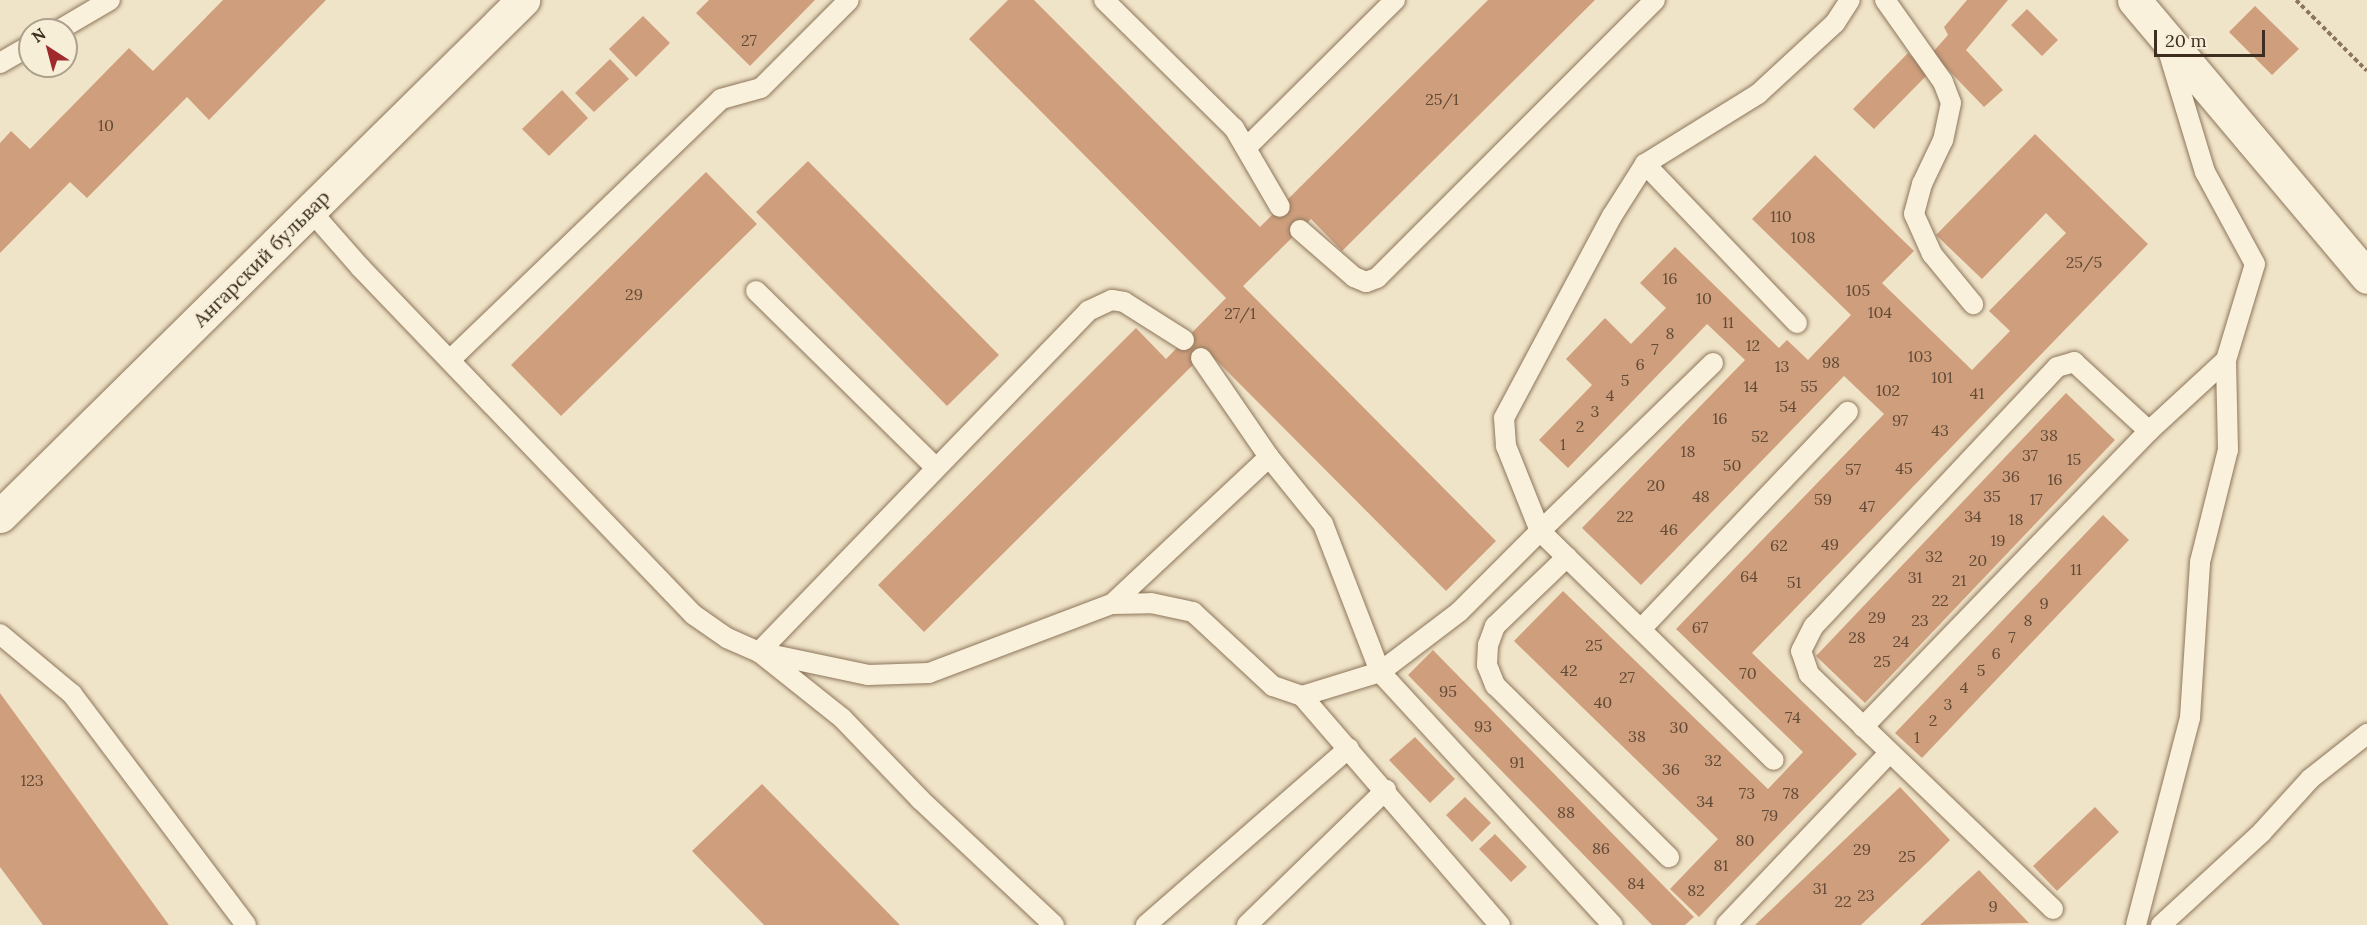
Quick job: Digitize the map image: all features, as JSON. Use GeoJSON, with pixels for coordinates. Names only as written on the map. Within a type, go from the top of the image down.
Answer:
{"type":"FeatureCollection","features":[{"type":"Feature","properties":{"kind":"street","name":"Ангарский бульвар"},"geometry":{"type":"LineString","coordinates":[[0,516],[523,0]]}},
{"type":"Feature","properties":{"kind":"street"},"geometry":{"type":"LineString","coordinates":[[2133,0],[2367,277]]}},
{"type":"Feature","properties":{"kind":"lane"},"geometry":{"type":"LineString","coordinates":[[78,19],[110,0]]}},
{"type":"Feature","properties":{"kind":"lane"},"geometry":{"type":"LineString","coordinates":[[450,360],[721,99],[761,88],[849,0]]}},
{"type":"Feature","properties":{"kind":"lane"},"geometry":{"type":"LineString","coordinates":[[1104,0],[1234,128],[1280,207]]}},
{"type":"Feature","properties":{"kind":"lane"},"geometry":{"type":"LineString","coordinates":[[1245,148],[1395,0]]}},
{"type":"Feature","properties":{"kind":"lane"},"geometry":{"type":"LineString","coordinates":[[1300,230],[1354,278],[1366,282],[1377,278],[1654,0]]}},
{"type":"Feature","properties":{"kind":"lane"},"geometry":{"type":"LineString","coordinates":[[1774,760],[1540,531],[1506,446],[1504,418],[1612,216],[1646,165],[1758,94],[1835,23],[1850,0]]}},
{"type":"Feature","properties":{"kind":"lane"},"geometry":{"type":"LineString","coordinates":[[1886,0],[1943,82],[1951,103],[1943,140],[1922,184],[1914,214],[1932,254],[1973,304]]}},
{"type":"Feature","properties":{"kind":"lane"},"geometry":{"type":"LineString","coordinates":[[2136,925],[2190,718],[2200,562],[2228,450],[2226,360],[2255,264],[2205,172],[2164,36]]}},
{"type":"Feature","properties":{"kind":"lane"},"geometry":{"type":"LineString","coordinates":[[0,63],[18,53]]}},
{"type":"Feature","properties":{"kind":"lane"},"geometry":{"type":"LineString","coordinates":[[1646,165],[1797,323]]}},
{"type":"Feature","properties":{"kind":"lane"},"geometry":{"type":"LineString","coordinates":[[310,210],[694,615],[727,638],[759,652],[868,675],[929,673],[1112,604],[1151,603],[1193,612],[1273,686],[1302,696],[1386,790],[1500,925]]}},
{"type":"Feature","properties":{"kind":"lane"},"geometry":{"type":"LineString","coordinates":[[756,291],[936,468]]}},
{"type":"Feature","properties":{"kind":"lane"},"geometry":{"type":"LineString","coordinates":[[759,652],[1088,311],[1101,304],[1124,302],[1184,340]]}},
{"type":"Feature","properties":{"kind":"lane"},"geometry":{"type":"LineString","coordinates":[[1201,358],[1269,457],[1323,524],[1380,672],[1613,925]]}},
{"type":"Feature","properties":{"kind":"lane"},"geometry":{"type":"LineString","coordinates":[[1863,727],[2149,431],[2226,360]]}},
{"type":"Feature","properties":{"kind":"lane"},"geometry":{"type":"LineString","coordinates":[[2053,909],[1809,674],[1802,662],[1805,640],[2057,367],[2074,362],[2149,431]]}},
{"type":"Feature","properties":{"kind":"lane"},"geometry":{"type":"LineString","coordinates":[[1302,696],[1380,672],[1459,612],[1713,363]]}},
{"type":"Feature","properties":{"kind":"lane"},"geometry":{"type":"LineString","coordinates":[[1641,629],[1848,412]]}},
{"type":"Feature","properties":{"kind":"lane"},"geometry":{"type":"LineString","coordinates":[[1112,604],[1269,457]]}},
{"type":"Feature","properties":{"kind":"lane"},"geometry":{"type":"LineString","coordinates":[[1567,557],[1495,626],[1488,645],[1487,665],[1495,685],[1669,857]]}},
{"type":"Feature","properties":{"kind":"lane"},"geometry":{"type":"LineString","coordinates":[[0,633],[72,694],[246,925]]}},
{"type":"Feature","properties":{"kind":"lane"},"geometry":{"type":"LineString","coordinates":[[759,652],[842,718],[920,799],[1054,925]]}},
{"type":"Feature","properties":{"kind":"lane"},"geometry":{"type":"LineString","coordinates":[[2161,925],[2262,832],[2310,779],[2367,734]]}},
{"type":"Feature","properties":{"kind":"lane"},"geometry":{"type":"LineString","coordinates":[[1146,925],[1349,748]]}},
{"type":"Feature","properties":{"kind":"lane"},"geometry":{"type":"LineString","coordinates":[[1726,925],[1889,753]]}},
{"type":"Feature","properties":{"kind":"lane"},"geometry":{"type":"LineString","coordinates":[[1247,925],[1386,790]]}},
{"type":"Feature","properties":{"kind":"path"},"geometry":{"type":"LineString","coordinates":[[2296,0],[2367,71]]}},
{"type":"Feature","properties":{"kind":"building"},"geometry":{"type":"Polygon","coordinates":[[[223,0],[326,0],[209,120],[187,97],[87,198],[70,182],[0,253],[0,143],[11,131],[30,149],[129,48],[153,71],[223,0]]]}},
{"type":"Feature","properties":{"kind":"building"},"geometry":{"type":"Polygon","coordinates":[[[709,0],[815,0],[750,66],[696,13],[709,0]]]}},
{"type":"Feature","properties":{"kind":"building"},"geometry":{"type":"Polygon","coordinates":[[[1008,0],[1034,0],[1260,227],[1488,0],[1595,0],[1342,251],[1311,219],[1243,286],[1496,541],[1446,591],[1207,351],[924,632],[878,585],[1136,328],[1166,359],[1226,298],[969,39],[1008,0]]]}},
{"type":"Feature","properties":{"kind":"building"},"geometry":{"type":"Polygon","coordinates":[[[1967,0],[2008,0],[1966,50],[2003,90],[1984,107],[1932,53],[1948,35],[1944,27],[1967,0]]]}},
{"type":"Feature","properties":{"kind":"building"},"geometry":{"type":"Polygon","coordinates":[[[2255,6],[2299,49],[2272,75],[2229,32],[2255,6]]]}},
{"type":"Feature","properties":{"kind":"building"},"geometry":{"type":"Polygon","coordinates":[[[2027,9],[2058,40],[2042,56],[2011,25],[2027,9]]]}},
{"type":"Feature","properties":{"kind":"building"},"geometry":{"type":"Polygon","coordinates":[[[643,16],[670,43],[636,77],[609,49],[643,16]]]}},
{"type":"Feature","properties":{"kind":"building"},"geometry":{"type":"Polygon","coordinates":[[[1908,53],[1929,73],[1874,129],[1853,109],[1908,53]]]}},
{"type":"Feature","properties":{"kind":"building"},"geometry":{"type":"Polygon","coordinates":[[[610,59],[629,79],[594,112],[575,93],[610,59]]]}},
{"type":"Feature","properties":{"kind":"building"},"geometry":{"type":"Polygon","coordinates":[[[562,90],[588,118],[549,156],[522,129],[562,90]]]}},
{"type":"Feature","properties":{"kind":"building"},"geometry":{"type":"Polygon","coordinates":[[[2035,134],[2148,244],[1752,653],[1857,754],[1699,917],[1670,889],[1718,839],[1514,641],[1563,591],[1768,789],[1803,752],[1676,629],[1884,414],[1844,376],[1641,585],[1582,528],[1745,360],[1707,324],[1568,468],[1539,440],[1592,385],[1566,359],[1605,318],[1631,344],[1666,308],[1640,283],[1675,247],[1779,348],[1787,340],[1808,360],[1851,315],[1752,219],[1815,155],[1914,251],[1882,283],[1972,370],[2010,331],[1989,311],[2066,233],[2046,213],[1982,279],[1936,235],[2035,134]]]}},
{"type":"Feature","properties":{"kind":"building"},"geometry":{"type":"Polygon","coordinates":[[[808,161],[999,355],[947,406],[756,212],[808,161]]]}},
{"type":"Feature","properties":{"kind":"building"},"geometry":{"type":"Polygon","coordinates":[[[706,172],[757,224],[561,416],[511,365],[706,172]]]}},
{"type":"Feature","properties":{"kind":"building"},"geometry":{"type":"Polygon","coordinates":[[[2066,393],[2115,440],[1865,703],[1816,656],[2066,393]]]}},
{"type":"Feature","properties":{"kind":"building"},"geometry":{"type":"Polygon","coordinates":[[[2103,515],[2129,540],[1922,758],[1895,733],[2103,515]]]}},
{"type":"Feature","properties":{"kind":"building"},"geometry":{"type":"Polygon","coordinates":[[[1433,650],[1694,917],[1685,925],[1652,925],[1408,675],[1433,650]]]}},
{"type":"Feature","properties":{"kind":"building"},"geometry":{"type":"Polygon","coordinates":[[[0,693],[169,925],[43,925],[0,867],[0,693]]]}},
{"type":"Feature","properties":{"kind":"building"},"geometry":{"type":"Polygon","coordinates":[[[1415,737],[1455,779],[1430,803],[1389,760],[1415,737]]]}},
{"type":"Feature","properties":{"kind":"building"},"geometry":{"type":"Polygon","coordinates":[[[762,784],[900,925],[764,925],[692,851],[762,784]]]}},
{"type":"Feature","properties":{"kind":"building"},"geometry":{"type":"Polygon","coordinates":[[[1900,787],[1950,840],[1930,860],[1861,925],[1755,925],[1900,787]]]}},
{"type":"Feature","properties":{"kind":"building"},"geometry":{"type":"Polygon","coordinates":[[[1465,797],[1491,823],[1472,842],[1446,815],[1465,797]]]}},
{"type":"Feature","properties":{"kind":"building"},"geometry":{"type":"Polygon","coordinates":[[[2095,807],[2119,832],[2057,891],[2033,866],[2095,807]]]}},
{"type":"Feature","properties":{"kind":"building"},"geometry":{"type":"Polygon","coordinates":[[[1495,834],[1527,867],[1511,882],[1479,849],[1495,834]]]}},
{"type":"Feature","properties":{"kind":"building"},"geometry":{"type":"Polygon","coordinates":[[[1979,870],[2029,923],[1920,925],[1958,889],[1979,870]]]}}]}
